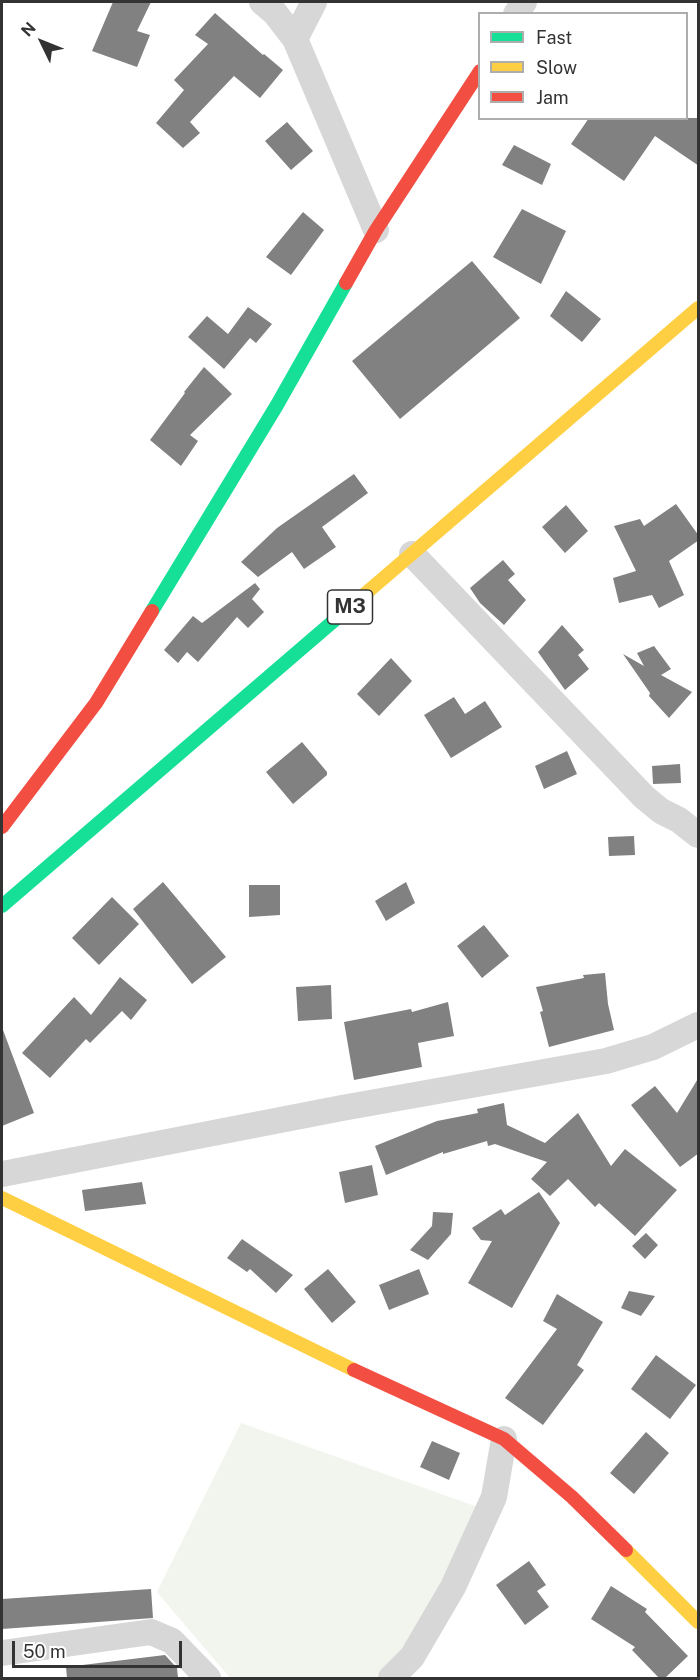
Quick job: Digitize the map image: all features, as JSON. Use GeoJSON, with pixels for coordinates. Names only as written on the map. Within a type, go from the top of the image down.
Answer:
{"type":"FeatureCollection","features":[{"type":"Feature","properties":{"kind":"main road"},"geometry":{"type":"LineString","coordinates":[[2,827],[96,703],[277,405],[376,230],[478,74]]}},
{"type":"Feature","properties":{"kind":"main road","name":"M3"},"geometry":{"type":"LineString","coordinates":[[2,906],[699,308]]}},
{"type":"Feature","properties":{"kind":"main road"},"geometry":{"type":"LineString","coordinates":[[2,1198],[317,1353],[504,1439],[572,1497],[699,1622]]}},
{"type":"Feature","properties":{"kind":"street"},"geometry":{"type":"LineString","coordinates":[[262,2],[295,39],[376,230]]}},
{"type":"Feature","properties":{"kind":"street"},"geometry":{"type":"LineString","coordinates":[[295,39],[314,2]]}},
{"type":"Feature","properties":{"kind":"street"},"geometry":{"type":"LineString","coordinates":[[412,554],[644,797],[661,811],[679,820],[699,835]]}},
{"type":"Feature","properties":{"kind":"street"},"geometry":{"type":"LineString","coordinates":[[2,1174],[342,1108],[606,1061],[652,1047],[699,1025]]}},
{"type":"Feature","properties":{"kind":"street"},"geometry":{"type":"LineString","coordinates":[[391,1678],[412,1657],[453,1587],[494,1497],[504,1439]]}},
{"type":"Feature","properties":{"kind":"street"},"geometry":{"type":"LineString","coordinates":[[2,1653],[151,1632],[172,1641],[208,1678]]}},
{"type":"Feature","properties":{"kind":"shaded area"},"geometry":{"type":"Polygon","coordinates":[[[241,1423],[489,1511],[384,1678],[230,1678],[157,1592],[241,1423]]]}},
{"type":"Feature","properties":{"kind":"building"},"geometry":{"type":"Polygon","coordinates":[[[113,2],[151,2],[137,31],[150,35],[137,67],[92,51],[113,2]]]}},
{"type":"Feature","properties":{"kind":"building"},"geometry":{"type":"Polygon","coordinates":[[[215,13],[283,70],[260,98],[234,76],[190,122],[200,133],[183,148],[156,123],[184,90],[174,80],[208,44],[195,35],[215,13]]]}},
{"type":"Feature","properties":{"kind":"building"},"geometry":{"type":"Polygon","coordinates":[[[688,118],[699,118],[699,166],[655,136],[624,181],[571,144],[588,120],[688,120],[688,118]]]}},
{"type":"Feature","properties":{"kind":"building"},"geometry":{"type":"Polygon","coordinates":[[[287,122],[313,151],[291,170],[265,141],[287,122]]]}},
{"type":"Feature","properties":{"kind":"building"},"geometry":{"type":"Polygon","coordinates":[[[514,145],[551,164],[542,185],[502,165],[514,145]]]}},
{"type":"Feature","properties":{"kind":"building"},"geometry":{"type":"Polygon","coordinates":[[[522,209],[566,231],[541,284],[493,257],[522,209]]]}},
{"type":"Feature","properties":{"kind":"building"},"geometry":{"type":"Polygon","coordinates":[[[303,212],[324,230],[291,275],[266,257],[303,212]]]}},
{"type":"Feature","properties":{"kind":"building"},"geometry":{"type":"Polygon","coordinates":[[[472,261],[520,318],[400,419],[352,361],[472,261]]]}},
{"type":"Feature","properties":{"kind":"building"},"geometry":{"type":"Polygon","coordinates":[[[566,291],[601,319],[582,342],[550,316],[566,291]]]}},
{"type":"Feature","properties":{"kind":"building"},"geometry":{"type":"Polygon","coordinates":[[[248,307],[272,324],[256,343],[250,338],[224,369],[188,337],[207,316],[228,334],[248,307]]]}},
{"type":"Feature","properties":{"kind":"building"},"geometry":{"type":"Polygon","coordinates":[[[204,367],[232,394],[190,435],[198,441],[181,466],[150,440],[204,367]]]}},
{"type":"Feature","properties":{"kind":"building"},"geometry":{"type":"Polygon","coordinates":[[[354,474],[368,493],[322,527],[336,547],[304,569],[292,552],[258,577],[241,562],[277,528],[354,474]]]}},
{"type":"Feature","properties":{"kind":"building"},"geometry":{"type":"Polygon","coordinates":[[[676,504],[699,536],[699,540],[669,561],[684,595],[659,608],[652,595],[619,603],[613,578],[636,571],[614,526],[640,519],[644,526],[676,504]]]}},
{"type":"Feature","properties":{"kind":"building"},"geometry":{"type":"Polygon","coordinates":[[[566,505],[588,531],[565,553],[542,527],[566,505]]]}},
{"type":"Feature","properties":{"kind":"building"},"geometry":{"type":"Polygon","coordinates":[[[503,560],[515,574],[508,580],[526,600],[504,625],[480,603],[470,588],[503,560]]]}},
{"type":"Feature","properties":{"kind":"building"},"geometry":{"type":"Polygon","coordinates":[[[255,583],[260,589],[252,599],[264,612],[248,628],[237,617],[198,662],[187,652],[178,663],[164,650],[193,616],[202,623],[255,583]]]}},
{"type":"Feature","properties":{"kind":"building"},"geometry":{"type":"Polygon","coordinates":[[[562,625],[584,650],[578,655],[589,669],[565,690],[538,652],[562,625]]]}},
{"type":"Feature","properties":{"kind":"building"},"geometry":{"type":"Polygon","coordinates":[[[654,646],[671,669],[661,675],[692,692],[669,718],[649,696],[650,693],[623,654],[644,666],[637,653],[654,646]]]}},
{"type":"Feature","properties":{"kind":"building"},"geometry":{"type":"Polygon","coordinates":[[[391,658],[412,681],[379,716],[357,694],[391,658]]]}},
{"type":"Feature","properties":{"kind":"building"},"geometry":{"type":"Polygon","coordinates":[[[454,697],[465,714],[485,701],[502,727],[451,758],[424,715],[454,697]]]}},
{"type":"Feature","properties":{"kind":"building"},"geometry":{"type":"Polygon","coordinates":[[[302,742],[327,772],[327,775],[293,804],[266,772],[302,742]]]}},
{"type":"Feature","properties":{"kind":"building"},"geometry":{"type":"Polygon","coordinates":[[[567,751],[577,774],[544,789],[535,766],[567,751]]]}},
{"type":"Feature","properties":{"kind":"building"},"geometry":{"type":"Polygon","coordinates":[[[680,764],[681,783],[653,784],[652,766],[680,764]]]}},
{"type":"Feature","properties":{"kind":"building"},"geometry":{"type":"Polygon","coordinates":[[[634,836],[635,855],[609,856],[608,837],[634,836]]]}},
{"type":"Feature","properties":{"kind":"building"},"geometry":{"type":"Polygon","coordinates":[[[163,882],[226,957],[192,984],[133,909],[163,882]]]}},
{"type":"Feature","properties":{"kind":"building"},"geometry":{"type":"Polygon","coordinates":[[[406,882],[415,903],[386,921],[375,901],[406,882]]]}},
{"type":"Feature","properties":{"kind":"building"},"geometry":{"type":"Polygon","coordinates":[[[249,885],[280,885],[280,915],[249,917],[249,885]]]}},
{"type":"Feature","properties":{"kind":"building"},"geometry":{"type":"Polygon","coordinates":[[[112,897],[139,924],[99,965],[72,938],[112,897]]]}},
{"type":"Feature","properties":{"kind":"building"},"geometry":{"type":"Polygon","coordinates":[[[484,925],[509,956],[482,978],[457,946],[484,925]]]}},
{"type":"Feature","properties":{"kind":"building"},"geometry":{"type":"Polygon","coordinates":[[[605,973],[608,1004],[614,1030],[549,1047],[536,987],[584,978],[583,975],[605,973]]]}},
{"type":"Feature","properties":{"kind":"building"},"geometry":{"type":"Polygon","coordinates":[[[120,977],[147,1000],[131,1020],[122,1011],[90,1043],[86,1039],[50,1078],[22,1053],[74,997],[91,1015],[120,977]]]}},
{"type":"Feature","properties":{"kind":"building"},"geometry":{"type":"Polygon","coordinates":[[[331,985],[332,1019],[298,1021],[296,987],[331,985]]]}},
{"type":"Feature","properties":{"kind":"building"},"geometry":{"type":"Polygon","coordinates":[[[448,1002],[454,1036],[418,1043],[422,1067],[354,1080],[344,1022],[411,1009],[412,1012],[448,1002]]]}},
{"type":"Feature","properties":{"kind":"building"},"geometry":{"type":"Polygon","coordinates":[[[2,1031],[34,1113],[2,1126],[2,1031]]]}},
{"type":"Feature","properties":{"kind":"building"},"geometry":{"type":"Polygon","coordinates":[[[699,1077],[699,1153],[680,1167],[631,1105],[655,1086],[677,1113],[699,1077]]]}},
{"type":"Feature","properties":{"kind":"building"},"geometry":{"type":"Polygon","coordinates":[[[504,1103],[507,1125],[545,1143],[578,1113],[611,1166],[625,1149],[677,1190],[635,1236],[599,1203],[595,1207],[568,1179],[550,1196],[531,1179],[547,1162],[495,1144],[488,1146],[487,1141],[443,1154],[443,1152],[386,1175],[375,1146],[437,1121],[478,1113],[477,1109],[504,1103]]]}},
{"type":"Feature","properties":{"kind":"building"},"geometry":{"type":"Polygon","coordinates":[[[372,1165],[378,1195],[345,1203],[339,1172],[372,1165]]]}},
{"type":"Feature","properties":{"kind":"building"},"geometry":{"type":"Polygon","coordinates":[[[142,1182],[146,1204],[85,1211],[82,1190],[142,1182]]]}},
{"type":"Feature","properties":{"kind":"building"},"geometry":{"type":"Polygon","coordinates":[[[539,1192],[560,1223],[512,1308],[468,1283],[492,1241],[481,1240],[472,1228],[501,1209],[505,1215],[539,1192]]]}},
{"type":"Feature","properties":{"kind":"building"},"geometry":{"type":"Polygon","coordinates":[[[433,1212],[453,1213],[451,1234],[428,1260],[410,1250],[432,1226],[433,1212]]]}},
{"type":"Feature","properties":{"kind":"building"},"geometry":{"type":"Polygon","coordinates":[[[646,1233],[658,1245],[645,1259],[632,1246],[646,1233]]]}},
{"type":"Feature","properties":{"kind":"building"},"geometry":{"type":"Polygon","coordinates":[[[242,1239],[293,1275],[276,1293],[250,1269],[247,1272],[227,1258],[242,1239]]]}},
{"type":"Feature","properties":{"kind":"building"},"geometry":{"type":"Polygon","coordinates":[[[328,1269],[356,1302],[332,1323],[304,1289],[328,1269]]]}},
{"type":"Feature","properties":{"kind":"building"},"geometry":{"type":"Polygon","coordinates":[[[419,1269],[429,1294],[389,1310],[379,1285],[419,1269]]]}},
{"type":"Feature","properties":{"kind":"building"},"geometry":{"type":"Polygon","coordinates":[[[629,1291],[655,1296],[641,1316],[621,1308],[629,1291]]]}},
{"type":"Feature","properties":{"kind":"building"},"geometry":{"type":"Polygon","coordinates":[[[557,1294],[603,1322],[577,1365],[584,1370],[543,1425],[505,1398],[557,1329],[543,1321],[557,1294]]]}},
{"type":"Feature","properties":{"kind":"building"},"geometry":{"type":"Polygon","coordinates":[[[656,1355],[696,1385],[670,1419],[631,1389],[656,1355]]]}},
{"type":"Feature","properties":{"kind":"building"},"geometry":{"type":"Polygon","coordinates":[[[646,1432],[669,1453],[634,1494],[610,1473],[646,1432]]]}},
{"type":"Feature","properties":{"kind":"building"},"geometry":{"type":"Polygon","coordinates":[[[432,1441],[460,1453],[449,1480],[420,1467],[432,1441]]]}},
{"type":"Feature","properties":{"kind":"building"},"geometry":{"type":"Polygon","coordinates":[[[529,1561],[546,1585],[537,1591],[549,1607],[525,1625],[496,1585],[529,1561]]]}},
{"type":"Feature","properties":{"kind":"building"},"geometry":{"type":"Polygon","coordinates":[[[611,1586],[647,1609],[645,1612],[688,1656],[665,1678],[659,1678],[632,1650],[635,1647],[591,1619],[611,1586]]]}},
{"type":"Feature","properties":{"kind":"building"},"geometry":{"type":"Polygon","coordinates":[[[151,1589],[153,1618],[2,1629],[2,1599],[151,1589]]]}},
{"type":"Feature","properties":{"kind":"building"},"geometry":{"type":"Polygon","coordinates":[[[165,1655],[177,1668],[178,1678],[67,1678],[66,1667],[165,1655]]]}},
{"type":"Feature","properties":{"kind":"traffic: fast"},"geometry":{"type":"LineString","coordinates":[[152,611],[277,405],[346,283]]}},
{"type":"Feature","properties":{"kind":"traffic: fast"},"geometry":{"type":"LineString","coordinates":[[2,906],[358,600]]}},
{"type":"Feature","properties":{"kind":"traffic: slow"},"geometry":{"type":"LineString","coordinates":[[358,600],[698,308]]}},
{"type":"Feature","properties":{"kind":"traffic: slow"},"geometry":{"type":"LineString","coordinates":[[2,1198],[354,1370]]}},
{"type":"Feature","properties":{"kind":"traffic: slow"},"geometry":{"type":"LineString","coordinates":[[626,1550],[698,1622]]}},
{"type":"Feature","properties":{"kind":"traffic: jam"},"geometry":{"type":"LineString","coordinates":[[346,283],[376,230],[478,74]]}},
{"type":"Feature","properties":{"kind":"traffic: jam"},"geometry":{"type":"LineString","coordinates":[[2,827],[96,703],[152,611]]}},
{"type":"Feature","properties":{"kind":"traffic: jam"},"geometry":{"type":"LineString","coordinates":[[354,1370],[504,1439],[572,1497],[626,1550]]}}]}
